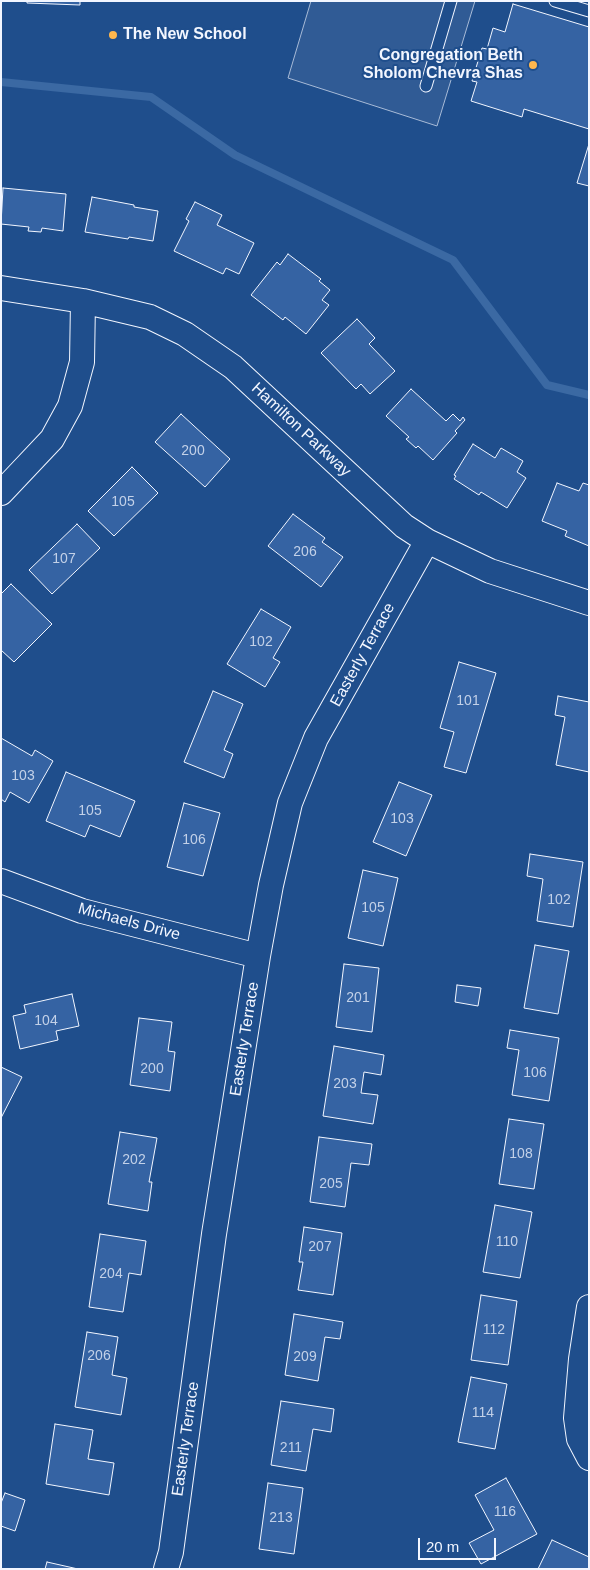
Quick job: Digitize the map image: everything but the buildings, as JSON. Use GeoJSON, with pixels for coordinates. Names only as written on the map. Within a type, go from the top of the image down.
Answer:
{"type":"FeatureCollection","features":[{"type":"Feature","properties":{"kind":"street","name":"Hamilton Parkway"},"geometry":{"type":"LineString","coordinates":[[1,288],[82,301],[150,317],[186,334],[233,368],[404,526],[427,541],[490,571],[589,603]]}},
{"type":"Feature","properties":{"kind":"street"},"geometry":{"type":"LineString","coordinates":[[1,493],[52,439],[70,406],[82,362],[82,301]]}},
{"type":"Feature","properties":{"kind":"street","name":"Easterly Terrace"},"geometry":{"type":"LineString","coordinates":[[166,1569],[171,1552],[214,1234],[258,956],[271,885],[290,803],[316,738],[427,541]]}},
{"type":"Feature","properties":{"kind":"street","name":"Michaels Drive"},"geometry":{"type":"LineString","coordinates":[[1,882],[82,910],[258,956]]}},
{"type":"Feature","properties":{"kind":"street"},"geometry":{"type":"LineString","coordinates":[[589,1307],[581,1359],[576,1418],[579,1439],[589,1458]]}},
{"type":"Feature","properties":{"kind":"lane"},"geometry":{"type":"LineString","coordinates":[[426,86],[451,1]]}},
{"type":"Feature","properties":{"kind":"lane"},"geometry":{"type":"LineString","coordinates":[[555,1],[589,11]]}},
{"type":"Feature","properties":{"kind":"shaded area"},"geometry":{"type":"Polygon","coordinates":[[[311,1],[475,1],[437,126],[288,78],[311,1]]]}},
{"type":"Feature","properties":{"kind":"waterway"},"geometry":{"type":"LineString","coordinates":[[1,82],[151,97],[235,155],[453,260],[547,385],[589,395]]}},
{"type":"Feature","properties":{"kind":"place","name":"The New School"},"geometry":{"type":"Point","coordinates":[113,35]}},
{"type":"Feature","properties":{"kind":"place","name":"Congregation Beth Sholom Chevra Shas"},"geometry":{"type":"Point","coordinates":[533,65]}}]}
